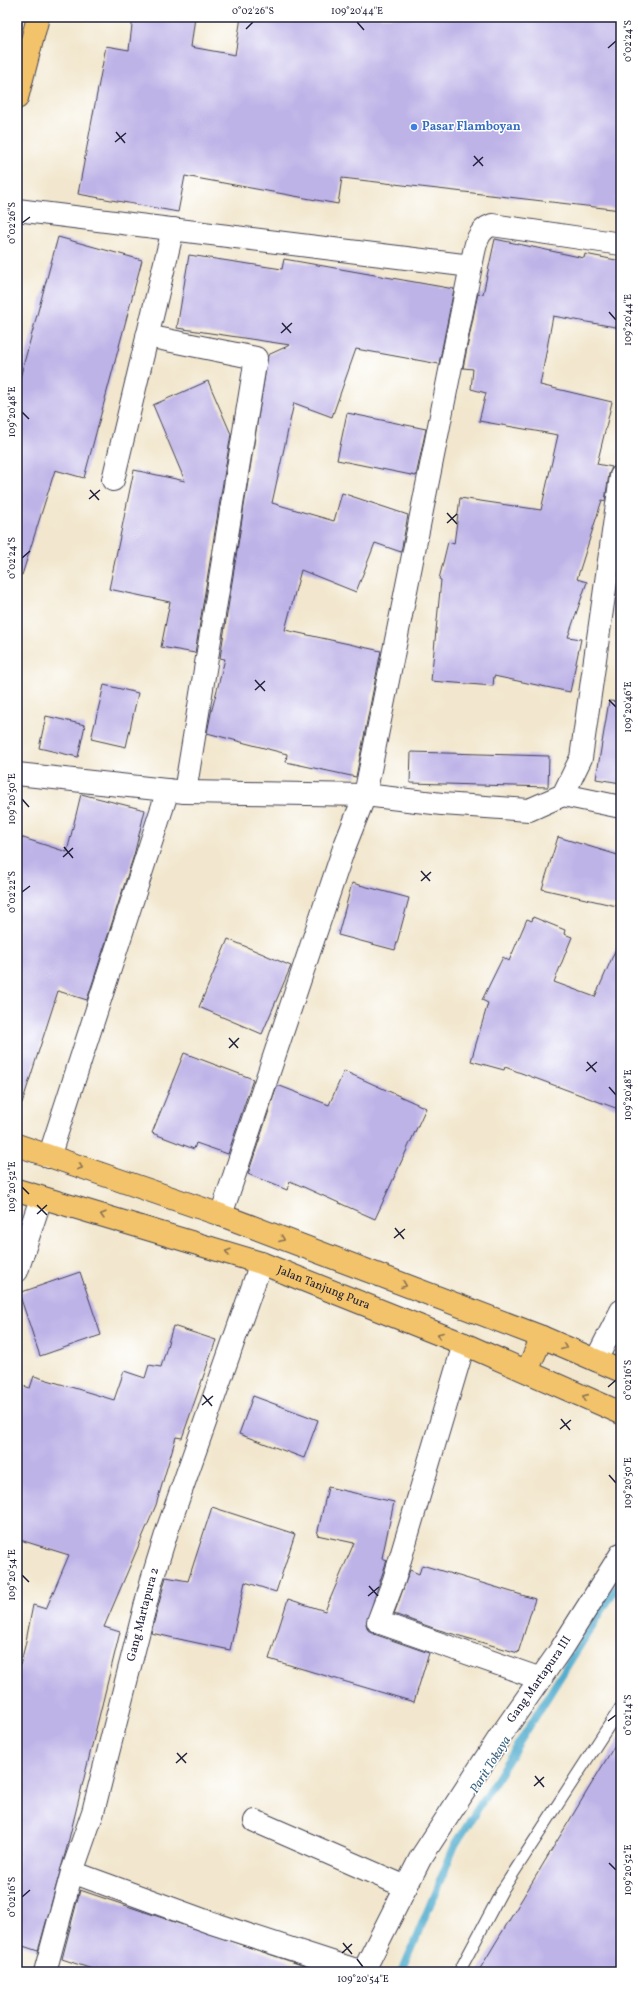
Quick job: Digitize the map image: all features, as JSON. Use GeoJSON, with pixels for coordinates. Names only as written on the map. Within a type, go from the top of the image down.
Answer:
{"type":"FeatureCollection","features":[{"type":"Feature","properties":{"kind":"highway"},"geometry":{"type":"LineString","coordinates":[[17,98],[38,17]]}},
{"type":"Feature","properties":{"kind":"highway"},"geometry":{"type":"LineString","coordinates":[[17,1145],[221,1215],[542,1337],[621,1370]]}},
{"type":"Feature","properties":{"kind":"highway","name":"Jalan Tanjung Pura"},"geometry":{"type":"LineString","coordinates":[[17,1190],[260,1263],[527,1370],[621,1413]]}},
{"type":"Feature","properties":{"kind":"highway"},"geometry":{"type":"LineString","coordinates":[[527,1370],[542,1337]]}},
{"type":"Feature","properties":{"kind":"street"},"geometry":{"type":"LineString","coordinates":[[17,210],[471,266]]}},
{"type":"Feature","properties":{"kind":"street"},"geometry":{"type":"LineString","coordinates":[[221,1215],[344,848],[365,795],[471,266],[480,233],[485,228],[492,225],[621,244]]}},
{"type":"Feature","properties":{"kind":"street"},"geometry":{"type":"LineString","coordinates":[[113,480],[173,229]]}},
{"type":"Feature","properties":{"kind":"street"},"geometry":{"type":"LineString","coordinates":[[49,1157],[176,791],[256,358],[147,336]]}},
{"type":"Feature","properties":{"kind":"street"},"geometry":{"type":"LineString","coordinates":[[563,795],[580,758],[621,476]]}},
{"type":"Feature","properties":{"kind":"street"},"geometry":{"type":"LineString","coordinates":[[17,774],[176,791],[365,795],[442,804],[529,810],[563,795],[621,807]]}},
{"type":"Feature","properties":{"kind":"street"},"geometry":{"type":"LineString","coordinates":[[17,1271],[41,1198]]}},
{"type":"Feature","properties":{"kind":"street","name":"Gang Martapura 2"},"geometry":{"type":"LineString","coordinates":[[45,1972],[72,1872],[93,1812],[151,1583],[166,1535],[260,1263]]}},
{"type":"Feature","properties":{"kind":"street"},"geometry":{"type":"LineString","coordinates":[[596,1360],[621,1311]]}},
{"type":"Feature","properties":{"kind":"street"},"geometry":{"type":"LineString","coordinates":[[464,1344],[394,1580],[378,1622],[540,1679]]}},
{"type":"Feature","properties":{"kind":"street","name":"Gang Martapura III"},"geometry":{"type":"LineString","coordinates":[[363,1972],[420,1859],[621,1554]]}},
{"type":"Feature","properties":{"kind":"street"},"geometry":{"type":"LineString","coordinates":[[255,1821],[406,1886]]}},
{"type":"Feature","properties":{"kind":"street"},"geometry":{"type":"LineString","coordinates":[[72,1872],[209,1922],[363,1972]]}},
{"type":"Feature","properties":{"kind":"lane"},"geometry":{"type":"LineString","coordinates":[[459,1972],[503,1889],[621,1707]]}},
{"type":"Feature","properties":{"kind":"building","name":"Pasar Flamboyan"},"geometry":{"type":"Polygon","coordinates":[[[133,17],[195,17],[191,47],[235,55],[241,17],[621,17],[621,210],[342,178],[338,204],[185,176],[178,212],[78,194],[106,46],[129,50],[133,17]]]}},
{"type":"Feature","properties":{"kind":"building"},"geometry":{"type":"Polygon","coordinates":[[[58,237],[142,260],[84,478],[55,470],[22,575],[17,574],[17,389],[58,237]]]}},
{"type":"Feature","properties":{"kind":"building"},"geometry":{"type":"Polygon","coordinates":[[[495,239],[584,258],[585,254],[621,261],[621,328],[553,316],[540,385],[612,402],[597,464],[612,467],[609,474],[605,501],[602,500],[577,579],[587,582],[568,637],[581,639],[570,692],[494,676],[493,686],[431,681],[441,580],[439,579],[448,542],[454,544],[460,498],[541,510],[558,435],[479,421],[486,393],[471,389],[473,369],[463,368],[478,293],[483,294],[495,239]]]}},
{"type":"Feature","properties":{"kind":"building"},"geometry":{"type":"Polygon","coordinates":[[[189,255],[282,269],[284,259],[454,289],[439,364],[356,349],[332,417],[294,403],[272,503],[334,521],[342,493],[408,515],[401,552],[375,543],[356,592],[301,570],[285,630],[381,651],[356,777],[286,762],[287,754],[207,733],[225,659],[220,658],[268,355],[290,345],[177,328],[189,255]]]}},
{"type":"Feature","properties":{"kind":"building"},"geometry":{"type":"Polygon","coordinates":[[[208,381],[231,434],[195,653],[161,647],[170,602],[109,589],[134,470],[185,481],[153,405],[208,381]]]}},
{"type":"Feature","properties":{"kind":"building"},"geometry":{"type":"Polygon","coordinates":[[[347,413],[426,429],[416,476],[337,460],[347,413]]]}},
{"type":"Feature","properties":{"kind":"building"},"geometry":{"type":"Polygon","coordinates":[[[104,685],[138,693],[126,747],[91,739],[104,685]]]}},
{"type":"Feature","properties":{"kind":"building"},"geometry":{"type":"Polygon","coordinates":[[[609,701],[621,702],[621,783],[596,779],[609,701]]]}},
{"type":"Feature","properties":{"kind":"building"},"geometry":{"type":"Polygon","coordinates":[[[46,716],[85,725],[78,757],[39,748],[46,716]]]}},
{"type":"Feature","properties":{"kind":"building"},"geometry":{"type":"Polygon","coordinates":[[[411,752],[549,756],[548,787],[410,783],[411,752]]]}},
{"type":"Feature","properties":{"kind":"building"},"geometry":{"type":"Polygon","coordinates":[[[81,794],[145,810],[134,855],[87,1000],[58,991],[22,1103],[17,1102],[17,836],[67,852],[81,794]]]}},
{"type":"Feature","properties":{"kind":"building"},"geometry":{"type":"Polygon","coordinates":[[[558,837],[621,856],[621,907],[542,889],[558,837]]]}},
{"type":"Feature","properties":{"kind":"building"},"geometry":{"type":"Polygon","coordinates":[[[352,883],[409,898],[395,950],[338,935],[352,883]]]}},
{"type":"Feature","properties":{"kind":"building"},"geometry":{"type":"Polygon","coordinates":[[[533,917],[565,930],[564,934],[572,937],[554,982],[595,997],[621,937],[621,1110],[505,1067],[504,1070],[471,1061],[488,1003],[482,1000],[503,957],[509,961],[527,919],[532,921],[533,917]]]}},
{"type":"Feature","properties":{"kind":"building"},"geometry":{"type":"Polygon","coordinates":[[[228,939],[291,966],[262,1034],[199,1007],[228,939]]]}},
{"type":"Feature","properties":{"kind":"building"},"geometry":{"type":"Polygon","coordinates":[[[184,1053],[253,1079],[228,1154],[196,1143],[194,1149],[152,1133],[184,1053]]]}},
{"type":"Feature","properties":{"kind":"building"},"geometry":{"type":"Polygon","coordinates":[[[344,1071],[426,1108],[375,1219],[290,1181],[287,1190],[248,1174],[277,1086],[329,1105],[344,1071]]]}},
{"type":"Feature","properties":{"kind":"building"},"geometry":{"type":"Polygon","coordinates":[[[80,1272],[101,1335],[40,1356],[19,1293],[80,1272]]]}},
{"type":"Feature","properties":{"kind":"building"},"geometry":{"type":"Polygon","coordinates":[[[173,1326],[216,1340],[182,1438],[176,1437],[156,1505],[104,1627],[120,1632],[67,1847],[38,1951],[17,1944],[17,1677],[33,1605],[46,1609],[69,1555],[17,1539],[17,1384],[30,1388],[34,1376],[114,1400],[124,1371],[145,1378],[149,1365],[161,1367],[173,1326]]]}},
{"type":"Feature","properties":{"kind":"building"},"geometry":{"type":"Polygon","coordinates":[[[253,1396],[318,1420],[304,1458],[239,1434],[253,1396]]]}},
{"type":"Feature","properties":{"kind":"building"},"geometry":{"type":"Polygon","coordinates":[[[328,1487],[394,1502],[382,1558],[387,1560],[366,1624],[368,1630],[374,1634],[429,1653],[414,1702],[269,1659],[288,1599],[325,1611],[354,1543],[317,1535],[328,1487]]]}},
{"type":"Feature","properties":{"kind":"building"},"geometry":{"type":"Polygon","coordinates":[[[212,1507],[295,1534],[276,1592],[245,1582],[230,1650],[151,1633],[166,1577],[188,1581],[212,1507]]]}},
{"type":"Feature","properties":{"kind":"building"},"geometry":{"type":"Polygon","coordinates":[[[422,1565],[535,1599],[518,1653],[436,1629],[394,1614],[410,1570],[419,1574],[422,1565]]]}},
{"type":"Feature","properties":{"kind":"building"},"geometry":{"type":"Polygon","coordinates":[[[621,1735],[621,1972],[478,1972],[621,1735]]]}},
{"type":"Feature","properties":{"kind":"building"},"geometry":{"type":"Polygon","coordinates":[[[80,1890],[316,1970],[315,1972],[101,1972],[62,1959],[80,1890]]]}},
{"type":"Feature","properties":{"kind":"waterway","name":"Parit Tokaya"},"geometry":{"type":"LineString","coordinates":[[402,1972],[455,1845],[621,1580]]}},
{"type":"Feature","properties":{"kind":"place","name":"Pasar Flamboyan"},"geometry":{"type":"Point","coordinates":[414,127]}}]}
